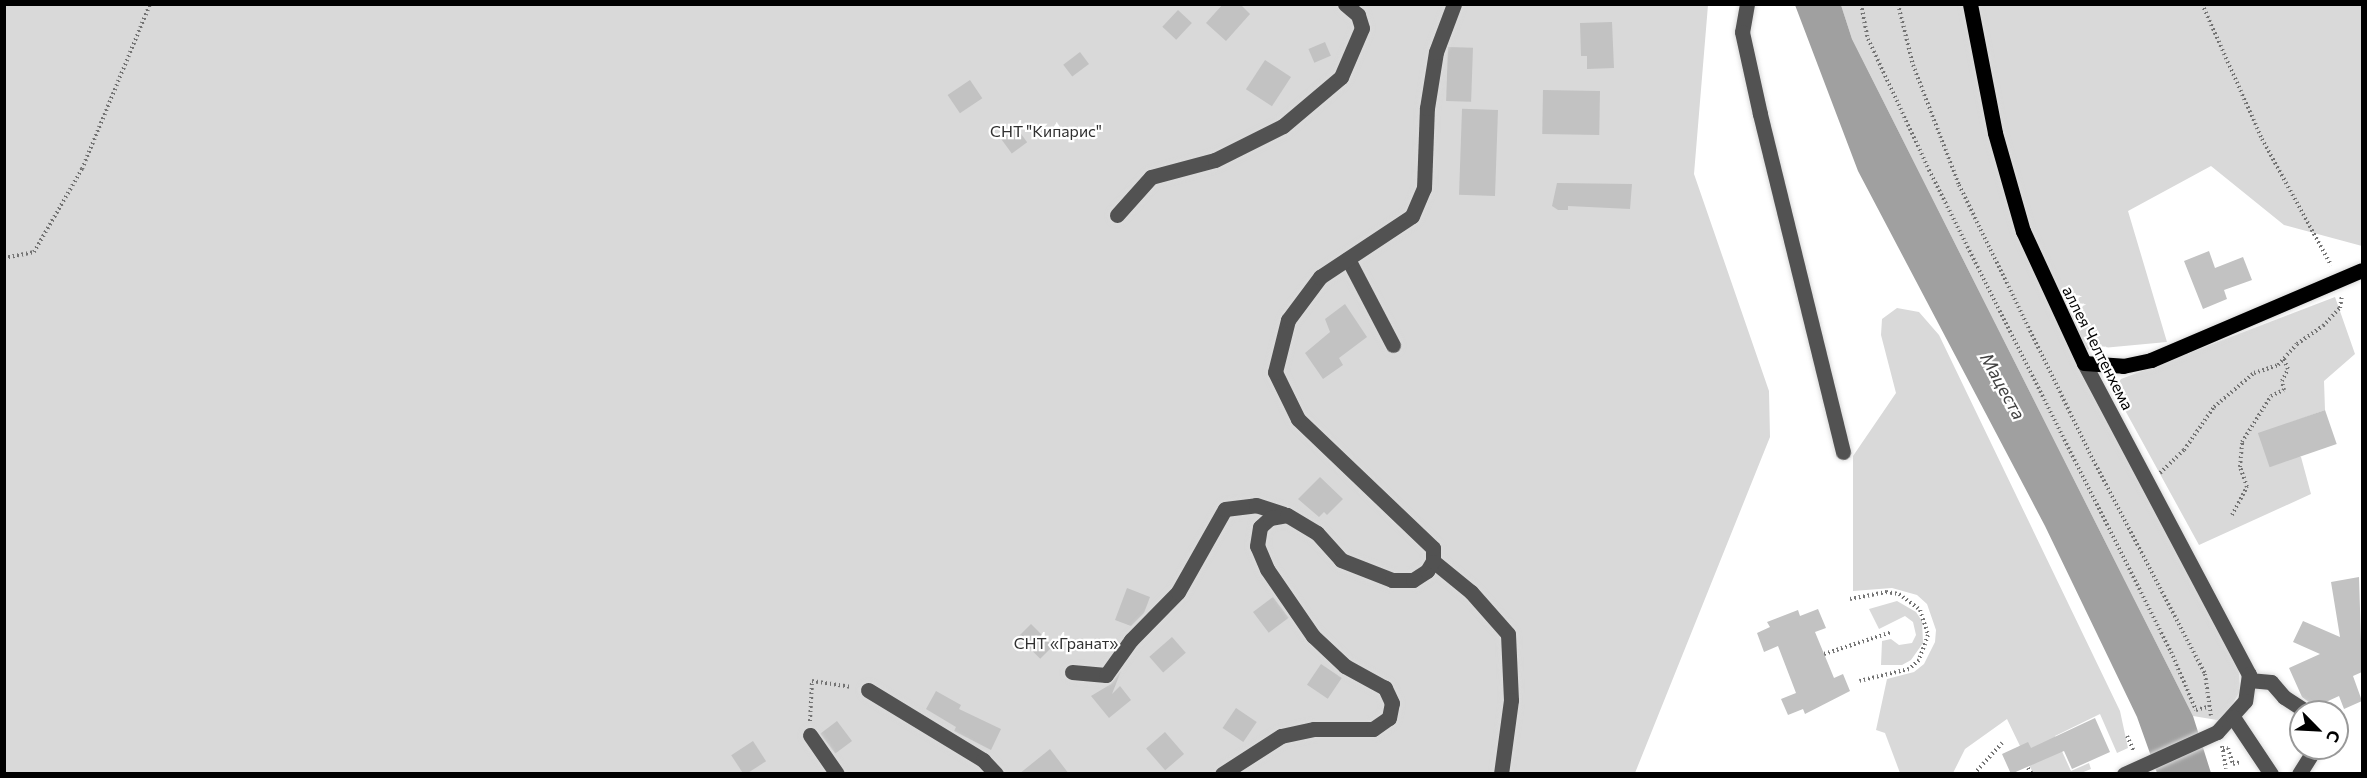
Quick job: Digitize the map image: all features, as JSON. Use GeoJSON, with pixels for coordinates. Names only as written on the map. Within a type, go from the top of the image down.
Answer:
{"type":"FeatureCollection","features":[{"type":"Feature","properties":{"kind":"main road","name":"аллея Челтенхема"},"geometry":{"type":"LineString","coordinates":[[1970,4],[1995,133],[2023,231],[2084,363]]}},
{"type":"Feature","properties":{"kind":"main road"},"geometry":{"type":"LineString","coordinates":[[2084,363],[2122,366],[2151,360],[2340,284],[2362,270]]}},
{"type":"Feature","properties":{"kind":"street"},"geometry":{"type":"LineString","coordinates":[[1117,215],[1151,177],[1215,160],[1283,126],[1341,77],[1362,28],[1358,15],[1345,4]]}},
{"type":"Feature","properties":{"kind":"street"},"geometry":{"type":"LineString","coordinates":[[1454,4],[1436,52],[1420,197],[1412,216],[1320,277],[1288,320],[1275,372],[1298,418],[1433,548],[1434,561],[1471,592],[1508,634],[1511,700],[1501,774]]}},
{"type":"Feature","properties":{"kind":"street"},"geometry":{"type":"LineString","coordinates":[[1747,4],[1742,32],[1843,452]]}},
{"type":"Feature","properties":{"kind":"street"},"geometry":{"type":"LineString","coordinates":[[1348,259],[1393,345]]}},
{"type":"Feature","properties":{"kind":"street","name":"аллея Челтенхема"},"geometry":{"type":"LineString","coordinates":[[2084,363],[2244,657],[2250,683]]}},
{"type":"Feature","properties":{"kind":"street"},"geometry":{"type":"LineString","coordinates":[[1072,672],[1106,675],[1131,640],[1178,592],[1225,509],[1256,506],[1287,515],[1317,533],[1341,560],[1392,580],[1413,580],[1434,561]]}},
{"type":"Feature","properties":{"kind":"street"},"geometry":{"type":"LineString","coordinates":[[1222,774],[1281,736],[1314,729],[1373,729],[1389,718],[1392,703],[1385,688],[1345,666],[1313,636],[1267,569],[1257,546],[1260,526],[1270,518],[1287,515]]}},
{"type":"Feature","properties":{"kind":"street"},"geometry":{"type":"LineString","coordinates":[[2125,773],[2143,763],[2213,734],[2233,717],[2250,683],[2271,682],[2289,700]]}},
{"type":"Feature","properties":{"kind":"street"},"geometry":{"type":"LineString","coordinates":[[868,690],[983,760],[996,774]]}},
{"type":"Feature","properties":{"kind":"street"},"geometry":{"type":"LineString","coordinates":[[2233,717],[2271,774]]}},
{"type":"Feature","properties":{"kind":"street"},"geometry":{"type":"LineString","coordinates":[[810,735],[837,774]]}},
{"type":"Feature","properties":{"kind":"street"},"geometry":{"type":"LineString","coordinates":[[2299,774],[2308,760]]}},
{"type":"Feature","properties":{"kind":"path"},"geometry":{"type":"LineString","coordinates":[[4,258],[34,252],[82,169],[150,4]]}},
{"type":"Feature","properties":{"kind":"path"},"geometry":{"type":"LineString","coordinates":[[1861,4],[1868,39],[1929,170],[2166,642],[2196,710],[2207,707],[2211,698],[2205,674],[2089,452],[1959,185],[1913,65],[1898,4]]}},
{"type":"Feature","properties":{"kind":"path"},"geometry":{"type":"LineString","coordinates":[[2160,473],[2184,450],[2214,407],[2254,373],[2278,365],[2340,308],[2340,284],[2262,139],[2202,4]]}},
{"type":"Feature","properties":{"kind":"path"},"geometry":{"type":"LineString","coordinates":[[2232,515],[2247,487],[2240,467],[2242,442],[2271,396],[2284,390],[2282,381],[2288,369],[2284,359]]}},
{"type":"Feature","properties":{"kind":"path"},"geometry":{"type":"LineString","coordinates":[[1850,599],[1886,592],[1899,594],[1920,610],[1928,635],[1926,648],[1909,669],[1859,681]]}},
{"type":"Feature","properties":{"kind":"path"},"geometry":{"type":"LineString","coordinates":[[1824,654],[1892,632]]}},
{"type":"Feature","properties":{"kind":"path"},"geometry":{"type":"LineString","coordinates":[[810,735],[812,681],[868,690]]}},
{"type":"Feature","properties":{"kind":"path"},"geometry":{"type":"LineString","coordinates":[[2127,736],[2133,750]]}},
{"type":"Feature","properties":{"kind":"path"},"geometry":{"type":"LineString","coordinates":[[1974,774],[2002,743]]}},
{"type":"Feature","properties":{"kind":"path"},"geometry":{"type":"LineString","coordinates":[[2222,749],[2228,748],[2233,764],[2241,762]]}},
{"type":"Feature","properties":{"kind":"path"},"geometry":{"type":"LineString","coordinates":[[2224,755],[2226,769]]}},
{"type":"Feature","properties":{"kind":"path"},"geometry":{"type":"LineString","coordinates":[[2028,768],[2032,774]]}},
{"type":"Feature","properties":{"kind":"green space"},"geometry":{"type":"Polygon","coordinates":[[[5,5],[1708,5],[1694,174],[1769,391],[1770,437],[1635,773],[5,774],[5,5]]]}},
{"type":"Feature","properties":{"kind":"green space"},"geometry":{"type":"Polygon","coordinates":[[[1841,5],[2362,5],[2362,246],[2284,225],[2211,166],[2128,211],[2167,342],[2081,350],[2238,659],[2240,691],[2223,721],[2193,716],[1852,39],[1841,5]]]}},
{"type":"Feature","properties":{"kind":"green space"},"geometry":{"type":"Polygon","coordinates":[[[2335,297],[2355,354],[2324,381],[2325,410],[2259,434],[2301,457],[2311,494],[2199,545],[2115,392],[2117,385],[2121,379],[2335,297]]]}},
{"type":"Feature","properties":{"kind":"green space"},"geometry":{"type":"Polygon","coordinates":[[[1897,308],[1919,312],[1939,335],[2120,711],[2128,748],[2117,753],[2100,714],[2055,736],[2071,771],[2089,763],[2091,769],[2081,773],[2033,773],[2007,719],[1965,749],[1953,773],[1900,773],[1885,733],[1876,730],[1887,679],[1914,672],[1924,664],[1935,642],[1936,630],[1927,604],[1917,595],[1892,588],[1853,591],[1853,456],[1896,393],[1881,335],[1882,319],[1897,308]]]}},
{"type":"Feature","properties":{"kind":"green space"},"geometry":{"type":"Polygon","coordinates":[[[1897,601],[1916,612],[1922,621],[1923,643],[1911,660],[1902,665],[1881,665],[1882,641],[1891,639],[1899,645],[1912,643],[1916,635],[1913,622],[1905,616],[1879,629],[1869,609],[1897,601]]]}},
{"type":"Feature","properties":{"kind":"water","name":"Мацеста"},"geometry":{"type":"Polygon","coordinates":[[[1795,5],[1841,5],[1852,39],[2193,716],[2211,773],[2157,773],[2137,717],[2045,526],[1858,171],[1795,5]]]}},
{"type":"Feature","properties":{"kind":"building"},"geometry":{"type":"Polygon","coordinates":[[[1223,4],[1240,4],[1250,14],[1226,41],[1206,23],[1223,4]]]}},
{"type":"Feature","properties":{"kind":"building"},"geometry":{"type":"Polygon","coordinates":[[[1178,10],[1192,23],[1176,40],[1162,27],[1178,10]]]}},
{"type":"Feature","properties":{"kind":"building"},"geometry":{"type":"Polygon","coordinates":[[[1612,22],[1614,68],[1587,69],[1587,56],[1581,56],[1580,23],[1612,22]]]}},
{"type":"Feature","properties":{"kind":"building"},"geometry":{"type":"Polygon","coordinates":[[[1325,42],[1331,56],[1314,63],[1308,49],[1325,42]]]}},
{"type":"Feature","properties":{"kind":"building"},"geometry":{"type":"Polygon","coordinates":[[[1448,47],[1473,48],[1471,102],[1446,101],[1448,47]]]}},
{"type":"Feature","properties":{"kind":"building"},"geometry":{"type":"Polygon","coordinates":[[[1080,52],[1089,64],[1072,77],[1063,65],[1080,52]]]}},
{"type":"Feature","properties":{"kind":"building"},"geometry":{"type":"Polygon","coordinates":[[[1265,60],[1291,77],[1272,106],[1246,89],[1265,60]]]}},
{"type":"Feature","properties":{"kind":"building"},"geometry":{"type":"Polygon","coordinates":[[[970,80],[982,98],[960,113],[948,95],[970,80]]]}},
{"type":"Feature","properties":{"kind":"building"},"geometry":{"type":"Polygon","coordinates":[[[1543,90],[1600,91],[1599,135],[1542,134],[1543,90]]]}},
{"type":"Feature","properties":{"kind":"building"},"geometry":{"type":"Polygon","coordinates":[[[1462,109],[1498,110],[1495,196],[1459,195],[1462,109]]]}},
{"type":"Feature","properties":{"kind":"building"},"geometry":{"type":"Polygon","coordinates":[[[1016,127],[1027,142],[1012,154],[1001,138],[1016,127]]]}},
{"type":"Feature","properties":{"kind":"building"},"geometry":{"type":"Polygon","coordinates":[[[1557,183],[1632,184],[1630,209],[1568,206],[1568,210],[1558,210],[1552,206],[1557,183]]]}},
{"type":"Feature","properties":{"kind":"building"},"geometry":{"type":"Polygon","coordinates":[[[2209,251],[2215,268],[2243,257],[2252,280],[2224,290],[2227,299],[2203,309],[2184,261],[2209,251]]]}},
{"type":"Feature","properties":{"kind":"building"},"geometry":{"type":"Polygon","coordinates":[[[1345,304],[1367,337],[1339,358],[1343,365],[1323,379],[1305,353],[1330,332],[1325,319],[1345,304]]]}},
{"type":"Feature","properties":{"kind":"building"},"geometry":{"type":"Polygon","coordinates":[[[2325,410],[2337,444],[2270,467],[2258,433],[2325,410]]]}},
{"type":"Feature","properties":{"kind":"building"},"geometry":{"type":"Polygon","coordinates":[[[1320,477],[1343,499],[1327,515],[1324,512],[1319,517],[1298,499],[1320,477]]]}},
{"type":"Feature","properties":{"kind":"building"},"geometry":{"type":"Polygon","coordinates":[[[2359,577],[2362,672],[2353,676],[2362,701],[2349,707],[2349,700],[2341,700],[2339,696],[2330,700],[2306,700],[2302,697],[2289,668],[2320,654],[2293,642],[2303,621],[2340,637],[2331,582],[2359,577]]]}},
{"type":"Feature","properties":{"kind":"building"},"geometry":{"type":"Polygon","coordinates":[[[1127,588],[1150,597],[1144,613],[1131,626],[1115,620],[1127,588]]]}},
{"type":"Feature","properties":{"kind":"building"},"geometry":{"type":"Polygon","coordinates":[[[1273,597],[1289,618],[1269,633],[1253,612],[1273,597]]]}},
{"type":"Feature","properties":{"kind":"building"},"geometry":{"type":"Polygon","coordinates":[[[1818,609],[1826,628],[1815,632],[1834,678],[1843,674],[1850,691],[1805,714],[1803,709],[1788,715],[1781,699],[1796,693],[1778,646],[1764,652],[1757,633],[1770,627],[1767,622],[1798,610],[1800,616],[1818,609]]]}},
{"type":"Feature","properties":{"kind":"building"},"geometry":{"type":"Polygon","coordinates":[[[1031,624],[1053,646],[1040,659],[1018,637],[1031,624]]]}},
{"type":"Feature","properties":{"kind":"building"},"geometry":{"type":"Polygon","coordinates":[[[1172,637],[1186,653],[1163,673],[1149,657],[1172,637]]]}},
{"type":"Feature","properties":{"kind":"building"},"geometry":{"type":"Polygon","coordinates":[[[1321,664],[1342,678],[1328,699],[1307,685],[1321,664]]]}},
{"type":"Feature","properties":{"kind":"building"},"geometry":{"type":"Polygon","coordinates":[[[1121,671],[1112,694],[1120,686],[1131,700],[1109,718],[1091,696],[1111,684],[1121,671]]]}},
{"type":"Feature","properties":{"kind":"building"},"geometry":{"type":"Polygon","coordinates":[[[936,691],[961,705],[959,709],[1001,729],[991,750],[954,731],[956,727],[926,709],[936,691]]]}},
{"type":"Feature","properties":{"kind":"building"},"geometry":{"type":"Polygon","coordinates":[[[1236,708],[1257,722],[1243,742],[1223,728],[1236,708]]]}},
{"type":"Feature","properties":{"kind":"building"},"geometry":{"type":"Polygon","coordinates":[[[2095,718],[2110,752],[2072,769],[2064,751],[2011,774],[2002,754],[2028,742],[2031,748],[2095,718]]]}},
{"type":"Feature","properties":{"kind":"building"},"geometry":{"type":"Polygon","coordinates":[[[837,721],[852,741],[835,754],[820,734],[837,721]]]}},
{"type":"Feature","properties":{"kind":"building"},"geometry":{"type":"Polygon","coordinates":[[[1165,732],[1184,754],[1165,770],[1146,748],[1165,732]]]}},
{"type":"Feature","properties":{"kind":"building"},"geometry":{"type":"Polygon","coordinates":[[[753,741],[766,761],[743,774],[731,755],[753,741]]]}},
{"type":"Feature","properties":{"kind":"building"},"geometry":{"type":"Polygon","coordinates":[[[1050,749],[1069,774],[1019,774],[1050,749]]]}},
{"type":"Feature","properties":{"kind":"park label","name":"СНТ \"Кипарис\""},"geometry":{"type":"Point","coordinates":[1046,131]}},
{"type":"Feature","properties":{"kind":"park label","name":"СНТ «Гранат»"},"geometry":{"type":"Point","coordinates":[1066,643]}}]}
